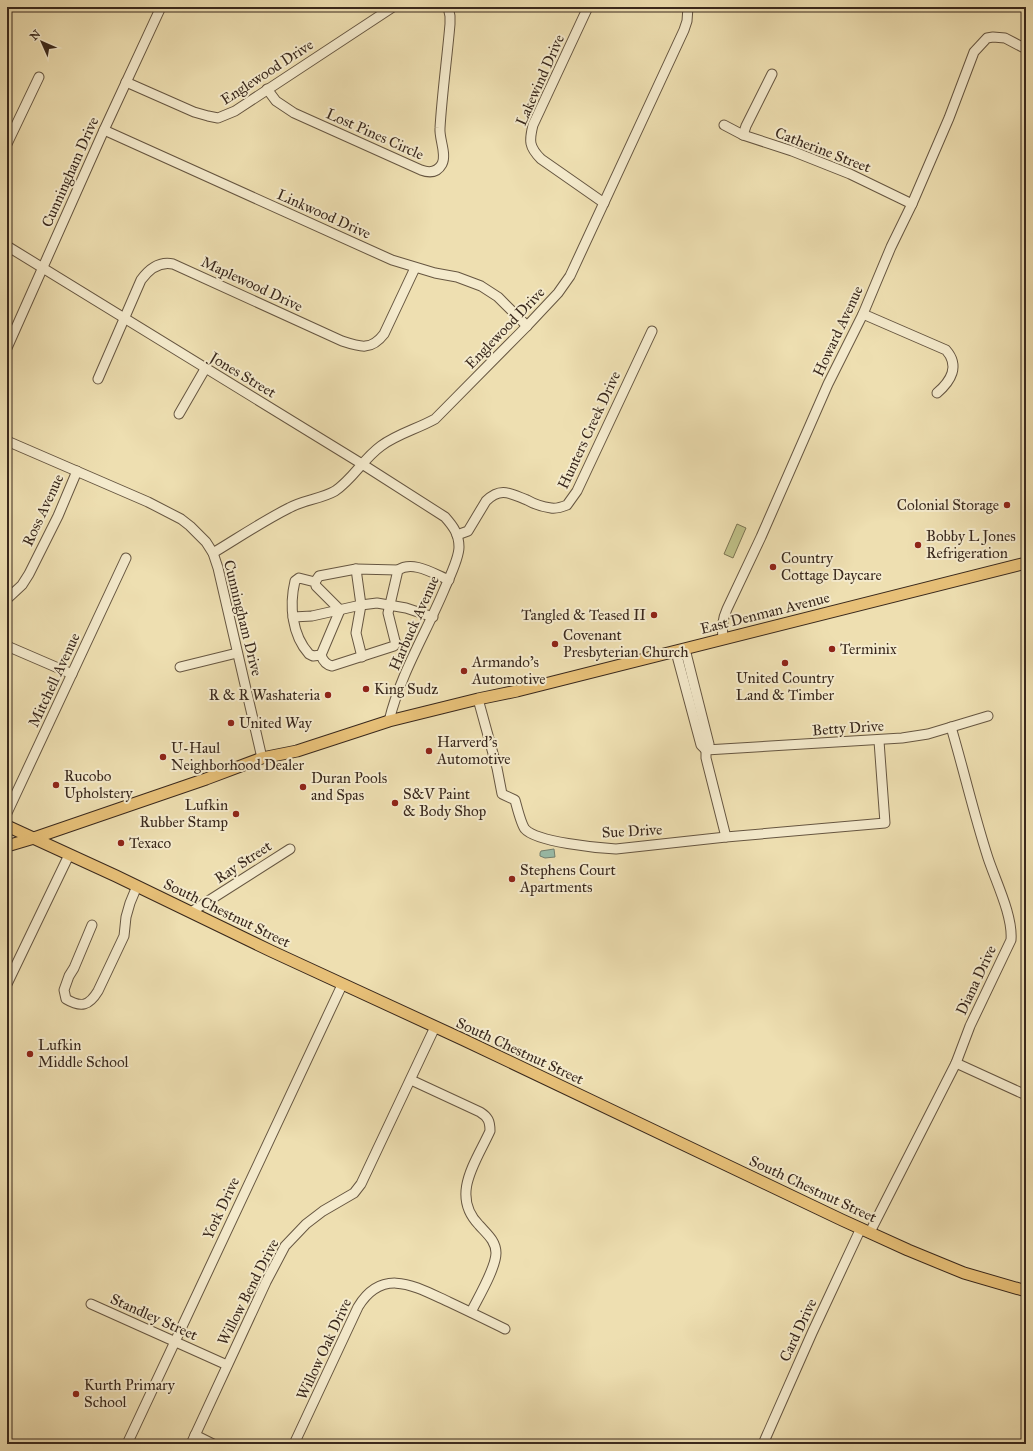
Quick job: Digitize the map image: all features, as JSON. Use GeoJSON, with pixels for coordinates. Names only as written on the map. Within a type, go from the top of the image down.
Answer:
{"type":"FeatureCollection","features":[{"type":"Feature","properties":{"kind":"main road","name":"East Denman Avenue"},"geometry":{"type":"LineString","coordinates":[[7,846],[206,779],[262,758],[298,751],[389,720],[517,691],[1026,563]]}},
{"type":"Feature","properties":{"kind":"main road","name":"South Chestnut Street"},"geometry":{"type":"LineString","coordinates":[[7,826],[137,886],[693,1150],[915,1253],[964,1273],[1026,1290]]}},
{"type":"Feature","properties":{"kind":"street","name":"Cunningham Drive"},"geometry":{"type":"LineString","coordinates":[[7,348],[104,130],[161,7]]}},
{"type":"Feature","properties":{"kind":"street","name":"Englewood Drive"},"geometry":{"type":"LineString","coordinates":[[126,82],[194,112],[218,118],[235,111],[392,7]]}},
{"type":"Feature","properties":{"kind":"street","name":"Lost Pines Circle"},"geometry":{"type":"LineString","coordinates":[[267,89],[276,101],[294,113],[421,170],[434,172],[439,169],[444,160],[440,129],[450,24],[448,7]]}},
{"type":"Feature","properties":{"kind":"street","name":"Lakewind Drive"},"geometry":{"type":"LineString","coordinates":[[588,7],[533,125],[530,136],[530,144],[534,152],[541,159],[604,203]]}},
{"type":"Feature","properties":{"kind":"street","name":"Englewood Drive"},"geometry":{"type":"LineString","coordinates":[[213,553],[290,507],[334,491],[346,483],[362,464],[381,446],[392,439],[435,419],[558,293],[570,276],[684,30],[687,20],[688,7]]}},
{"type":"Feature","properties":{"kind":"street","name":"Howard Avenue"},"geometry":{"type":"LineString","coordinates":[[723,639],[722,619],[764,531],[828,384],[863,314],[891,247],[912,204],[949,118],[974,52],[988,38],[993,37],[1005,38],[1026,49]]}},
{"type":"Feature","properties":{"kind":"street"},"geometry":{"type":"LineString","coordinates":[[743,135],[772,74]]}},
{"type":"Feature","properties":{"kind":"street"},"geometry":{"type":"LineString","coordinates":[[7,144],[39,77]]}},
{"type":"Feature","properties":{"kind":"street","name":"Catherine Street"},"geometry":{"type":"LineString","coordinates":[[724,124],[743,135],[792,151],[850,174],[912,204]]}},
{"type":"Feature","properties":{"kind":"street","name":"Linkwood Drive"},"geometry":{"type":"LineString","coordinates":[[104,130],[392,260],[434,273],[457,277],[481,286],[498,297],[527,326]]}},
{"type":"Feature","properties":{"kind":"street","name":"Jones Street"},"geometry":{"type":"LineString","coordinates":[[7,246],[205,369],[362,464],[445,517],[454,527],[457,536]]}},
{"type":"Feature","properties":{"kind":"street","name":"Maplewood Drive"},"geometry":{"type":"LineString","coordinates":[[98,379],[136,290],[146,273],[159,264],[167,263],[194,273],[342,341],[357,346],[366,347],[379,341],[384,334],[415,268]]}},
{"type":"Feature","properties":{"kind":"street"},"geometry":{"type":"LineString","coordinates":[[863,314],[946,350],[953,361],[953,370],[946,385],[937,393]]}},
{"type":"Feature","properties":{"kind":"street","name":"Hunters Creek Drive"},"geometry":{"type":"LineString","coordinates":[[457,536],[468,531],[486,500],[500,493],[512,493],[552,509],[567,506],[577,491],[652,331]]}},
{"type":"Feature","properties":{"kind":"street"},"geometry":{"type":"LineString","coordinates":[[179,414],[205,369]]}},
{"type":"Feature","properties":{"kind":"street","name":"Cunningham Drive"},"geometry":{"type":"LineString","coordinates":[[7,441],[148,502],[181,519],[200,534],[213,553],[218,568],[262,758]]}},
{"type":"Feature","properties":{"kind":"street","name":"Ross Avenue"},"geometry":{"type":"LineString","coordinates":[[7,599],[22,585],[29,574],[58,516],[76,471]]}},
{"type":"Feature","properties":{"kind":"street","name":"Harbuck Avenue"},"geometry":{"type":"LineString","coordinates":[[389,720],[393,704],[449,580],[460,549],[457,536]]}},
{"type":"Feature","properties":{"kind":"street","name":"Mitchell Avenue"},"geometry":{"type":"LineString","coordinates":[[7,813],[126,558]]}},
{"type":"Feature","properties":{"kind":"street"},"geometry":{"type":"LineString","coordinates":[[314,582],[319,576],[356,569],[398,570],[402,567],[418,568],[449,580]]}},
{"type":"Feature","properties":{"kind":"street"},"geometry":{"type":"LineString","coordinates":[[356,569],[361,605],[356,633],[362,657]]}},
{"type":"Feature","properties":{"kind":"street"},"geometry":{"type":"LineString","coordinates":[[321,655],[326,663],[332,666],[388,649],[396,644],[388,613],[398,570]]}},
{"type":"Feature","properties":{"kind":"street"},"geometry":{"type":"LineString","coordinates":[[321,655],[313,656],[306,651],[294,626],[294,582],[299,578],[314,582],[316,586],[340,610]]}},
{"type":"Feature","properties":{"kind":"street"},"geometry":{"type":"LineString","coordinates":[[293,617],[312,616],[377,603],[390,604],[433,617]]}},
{"type":"Feature","properties":{"kind":"street"},"geometry":{"type":"LineString","coordinates":[[321,655],[340,610]]}},
{"type":"Feature","properties":{"kind":"street"},"geometry":{"type":"LineString","coordinates":[[7,646],[72,674]]}},
{"type":"Feature","properties":{"kind":"street"},"geometry":{"type":"LineString","coordinates":[[680,650],[709,744],[706,750],[706,758],[726,837]]}},
{"type":"Feature","properties":{"kind":"street"},"geometry":{"type":"LineString","coordinates":[[180,667],[237,653]]}},
{"type":"Feature","properties":{"kind":"street","name":"Sue Drive"},"geometry":{"type":"LineString","coordinates":[[478,699],[497,768],[502,794],[515,800],[525,829],[531,834],[554,841],[616,849],[885,822],[879,741]]}},
{"type":"Feature","properties":{"kind":"street","name":"Betty Drive"},"geometry":{"type":"LineString","coordinates":[[706,750],[879,741],[928,734],[988,716]]}},
{"type":"Feature","properties":{"kind":"street","name":"Diana Drive"},"geometry":{"type":"LineString","coordinates":[[866,1230],[956,1063],[970,1026],[1011,940],[1012,932],[1009,919],[988,857],[951,727]]}},
{"type":"Feature","properties":{"kind":"street","name":"Ray Street"},"geometry":{"type":"LineString","coordinates":[[191,912],[290,849]]}},
{"type":"Feature","properties":{"kind":"street"},"geometry":{"type":"LineString","coordinates":[[7,984],[70,855]]}},
{"type":"Feature","properties":{"kind":"street"},"geometry":{"type":"LineString","coordinates":[[92,925],[64,990],[66,999],[76,1005],[86,1004],[94,999],[124,936],[128,910],[137,886]]}},
{"type":"Feature","properties":{"kind":"street","name":"York Drive"},"geometry":{"type":"LineString","coordinates":[[127,1444],[342,984]]}},
{"type":"Feature","properties":{"kind":"street","name":"Willow Bend Drive"},"geometry":{"type":"LineString","coordinates":[[193,1440],[266,1282],[285,1246],[306,1224],[323,1211],[354,1192],[361,1184],[435,1027]]}},
{"type":"Feature","properties":{"kind":"street"},"geometry":{"type":"LineString","coordinates":[[956,1063],[1026,1096]]}},
{"type":"Feature","properties":{"kind":"street"},"geometry":{"type":"LineString","coordinates":[[411,1080],[486,1116],[490,1125],[490,1131],[468,1177],[465,1198],[468,1210],[473,1219],[489,1234],[494,1242],[496,1255],[494,1264],[471,1312]]}},
{"type":"Feature","properties":{"kind":"street","name":"Card Drive"},"geometry":{"type":"LineString","coordinates":[[763,1444],[812,1333],[866,1230]]}},
{"type":"Feature","properties":{"kind":"street","name":"Willow Oak Drive"},"geometry":{"type":"LineString","coordinates":[[294,1444],[358,1307],[369,1293],[377,1288],[386,1284],[407,1284],[416,1286],[505,1329]]}},
{"type":"Feature","properties":{"kind":"street","name":"Standley Street"},"geometry":{"type":"LineString","coordinates":[[91,1304],[227,1365]]}},
{"type":"Feature","properties":{"kind":"street"},"geometry":{"type":"LineString","coordinates":[[193,1440],[213,1444]]}},
{"type":"Feature","properties":{"kind":"green space"},"geometry":{"type":"Polygon","coordinates":[[[737,524],[746,528],[733,558],[724,554],[737,524]]]}},
{"type":"Feature","properties":{"kind":"shaded area"},"geometry":{"type":"Polygon","coordinates":[[[554,849],[555,857],[545,858],[540,856],[541,851],[554,849]]]}},
{"type":"Feature","properties":{"kind":"place","name":"Colonial Storage"},"geometry":{"type":"Point","coordinates":[1007,505]}},
{"type":"Feature","properties":{"kind":"place","name":"Bobby L Jones Refrigeration"},"geometry":{"type":"Point","coordinates":[918,545]}},
{"type":"Feature","properties":{"kind":"place","name":"Country Cottage Daycare"},"geometry":{"type":"Point","coordinates":[773,567]}},
{"type":"Feature","properties":{"kind":"place","name":"Tangled & Teased II"},"geometry":{"type":"Point","coordinates":[654,615]}},
{"type":"Feature","properties":{"kind":"place","name":"Covenant Presbyterian Church"},"geometry":{"type":"Point","coordinates":[555,644]}},
{"type":"Feature","properties":{"kind":"place","name":"Terminix"},"geometry":{"type":"Point","coordinates":[832,649]}},
{"type":"Feature","properties":{"kind":"place","name":"United Country Land & Timber"},"geometry":{"type":"Point","coordinates":[785,663]}},
{"type":"Feature","properties":{"kind":"place","name":"Armando's Automotive"},"geometry":{"type":"Point","coordinates":[464,671]}},
{"type":"Feature","properties":{"kind":"place","name":"King Sudz"},"geometry":{"type":"Point","coordinates":[366,689]}},
{"type":"Feature","properties":{"kind":"place","name":"R & R Washateria"},"geometry":{"type":"Point","coordinates":[328,695]}},
{"type":"Feature","properties":{"kind":"place","name":"United Way"},"geometry":{"type":"Point","coordinates":[231,723]}},
{"type":"Feature","properties":{"kind":"place","name":"Harverd's Automotive"},"geometry":{"type":"Point","coordinates":[429,751]}},
{"type":"Feature","properties":{"kind":"place","name":"U-Haul Neighborhood Dealer"},"geometry":{"type":"Point","coordinates":[163,757]}},
{"type":"Feature","properties":{"kind":"place","name":"Rucobo Upholstery"},"geometry":{"type":"Point","coordinates":[56,785]}},
{"type":"Feature","properties":{"kind":"place","name":"Duran Pools and Spas"},"geometry":{"type":"Point","coordinates":[303,787]}},
{"type":"Feature","properties":{"kind":"place","name":"S&V Paint & Body Shop"},"geometry":{"type":"Point","coordinates":[395,803]}},
{"type":"Feature","properties":{"kind":"place","name":"Lufkin Rubber Stamp"},"geometry":{"type":"Point","coordinates":[236,814]}},
{"type":"Feature","properties":{"kind":"place","name":"Texaco"},"geometry":{"type":"Point","coordinates":[121,843]}},
{"type":"Feature","properties":{"kind":"place","name":"Stephens Court Apartments"},"geometry":{"type":"Point","coordinates":[512,879]}},
{"type":"Feature","properties":{"kind":"place","name":"Lufkin Middle School"},"geometry":{"type":"Point","coordinates":[30,1054]}},
{"type":"Feature","properties":{"kind":"place","name":"Kurth Primary School"},"geometry":{"type":"Point","coordinates":[76,1394]}}]}
